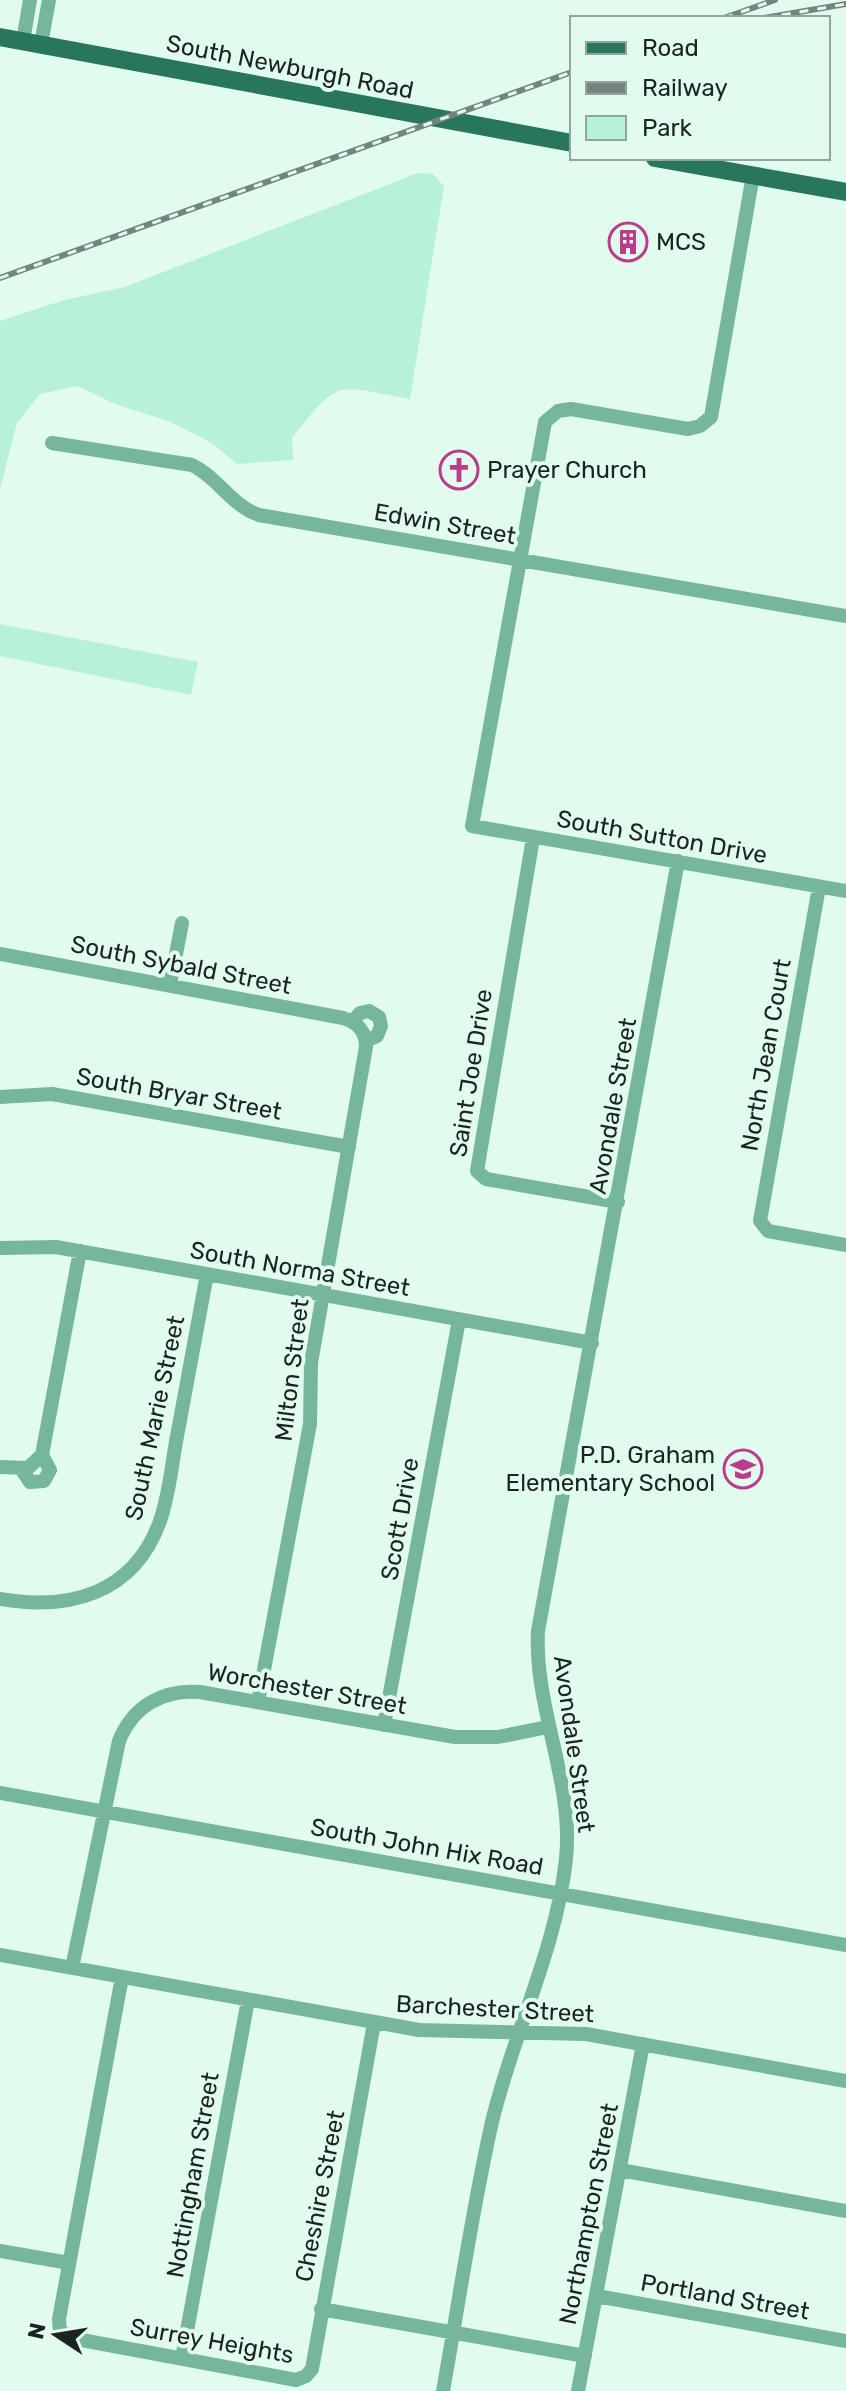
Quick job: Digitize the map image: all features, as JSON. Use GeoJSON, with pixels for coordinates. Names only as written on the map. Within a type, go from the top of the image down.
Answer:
{"type":"FeatureCollection","features":[{"type":"Feature","properties":{"kind":"main road","name":"South Newburgh Road"},"geometry":{"type":"LineString","coordinates":[[0,37],[570,143]]}},
{"type":"Feature","properties":{"kind":"main road"},"geometry":{"type":"LineString","coordinates":[[667,160],[846,192]]}},
{"type":"Feature","properties":{"kind":"street"},"geometry":{"type":"LineString","coordinates":[[30,0],[32,43]]}},
{"type":"Feature","properties":{"kind":"street"},"geometry":{"type":"LineString","coordinates":[[32,43],[49,0]]}},
{"type":"Feature","properties":{"kind":"street"},"geometry":{"type":"LineString","coordinates":[[518,559],[542,429],[551,414],[571,409],[688,429],[700,426],[711,417],[753,175]]}},
{"type":"Feature","properties":{"kind":"street","name":"Edwin Street"},"geometry":{"type":"LineString","coordinates":[[52,443],[192,465],[206,472],[247,509],[259,515],[846,616]]}},
{"type":"Feature","properties":{"kind":"street","name":"South Sutton Drive"},"geometry":{"type":"LineString","coordinates":[[518,559],[472,826],[846,891]]}},
{"type":"Feature","properties":{"kind":"street","name":"Saint Joe Drive"},"geometry":{"type":"LineString","coordinates":[[533,838],[477,1171],[486,1179],[618,1202]]}},
{"type":"Feature","properties":{"kind":"street","name":"Avondale Street"},"geometry":{"type":"LineString","coordinates":[[443,2391],[492,2123],[561,1893],[565,1824],[538,1670],[538,1631],[678,861]]}},
{"type":"Feature","properties":{"kind":"street","name":"North Jean Court"},"geometry":{"type":"LineString","coordinates":[[819,887],[760,1217],[765,1230],[846,1245]]}},
{"type":"Feature","properties":{"kind":"street"},"geometry":{"type":"LineString","coordinates":[[170,985],[182,923]]}},
{"type":"Feature","properties":{"kind":"street","name":"South Sybald Street"},"geometry":{"type":"LineString","coordinates":[[0,954],[170,985],[360,1030],[360,1013],[369,1011],[379,1017]]}},
{"type":"Feature","properties":{"kind":"street","name":"Milton Street"},"geometry":{"type":"LineString","coordinates":[[258,1702],[310,1424],[311,1363],[349,1147],[360,1030],[377,1036],[381,1026],[379,1017]]}},
{"type":"Feature","properties":{"kind":"street","name":"South Bryar Street"},"geometry":{"type":"LineString","coordinates":[[0,1097],[52,1094],[349,1147]]}},
{"type":"Feature","properties":{"kind":"street","name":"South Norma Street"},"geometry":{"type":"LineString","coordinates":[[0,1248],[45,1246],[80,1251],[592,1343]]}},
{"type":"Feature","properties":{"kind":"street"},"geometry":{"type":"LineString","coordinates":[[0,1467],[22,1470],[33,1466],[42,1455],[80,1251]]}},
{"type":"Feature","properties":{"kind":"street","name":"South Marie Street"},"geometry":{"type":"LineString","coordinates":[[0,1599],[43,1604],[90,1595],[119,1578],[145,1550],[164,1506],[207,1274]]}},
{"type":"Feature","properties":{"kind":"street","name":"Scott Drive"},"geometry":{"type":"LineString","coordinates":[[384,1725],[459,1320]]}},
{"type":"Feature","properties":{"kind":"street","name":"Worchester Street"},"geometry":{"type":"LineString","coordinates":[[72,1968],[119,1741],[140,1709],[162,1695],[187,1691],[469,1738],[498,1737],[548,1727]]}},
{"type":"Feature","properties":{"kind":"street","name":"South John Hix Road"},"geometry":{"type":"LineString","coordinates":[[0,1793],[846,1945]]}},
{"type":"Feature","properties":{"kind":"street","name":"Barchester Street"},"geometry":{"type":"LineString","coordinates":[[0,1955],[374,2023],[446,2033],[586,2034],[846,2081]]}},
{"type":"Feature","properties":{"kind":"street"},"geometry":{"type":"LineString","coordinates":[[0,2251],[69,2263],[122,1977]]}},
{"type":"Feature","properties":{"kind":"street","name":"Nottingham Street"},"geometry":{"type":"LineString","coordinates":[[182,2358],[248,2000]]}},
{"type":"Feature","properties":{"kind":"street","name":"Cheshire Street"},"geometry":{"type":"LineString","coordinates":[[306,2376],[312,2369],[374,2023]]}},
{"type":"Feature","properties":{"kind":"street","name":"Northampton Street"},"geometry":{"type":"LineString","coordinates":[[578,2391],[643,2044]]}},
{"type":"Feature","properties":{"kind":"street"},"geometry":{"type":"LineString","coordinates":[[620,2170],[846,2211]]}},
{"type":"Feature","properties":{"kind":"street","name":"Surrey Heights"},"geometry":{"type":"LineString","coordinates":[[69,2263],[58,2324],[62,2334],[296,2380],[306,2376]]}},
{"type":"Feature","properties":{"kind":"street","name":"Portland Street"},"geometry":{"type":"LineString","coordinates":[[597,2296],[846,2341]]}},
{"type":"Feature","properties":{"kind":"street"},"geometry":{"type":"LineString","coordinates":[[321,2309],[585,2356]]}},
{"type":"Feature","properties":{"kind":"green space"},"geometry":{"type":"Polygon","coordinates":[[[418,173],[433,174],[444,186],[410,399],[353,389],[341,390],[321,404],[292,438],[293,460],[237,464],[212,443],[171,422],[115,404],[78,386],[40,394],[17,423],[0,489],[0,321],[64,300],[125,287],[418,173]]]}},
{"type":"Feature","properties":{"kind":"green space"},"geometry":{"type":"Polygon","coordinates":[[[0,624],[198,662],[191,695],[0,656],[0,624]]]}},
{"type":"Feature","properties":{"kind":"railway"},"geometry":{"type":"LineString","coordinates":[[730,16],[775,0]]}},
{"type":"Feature","properties":{"kind":"railway"},"geometry":{"type":"LineString","coordinates":[[776,16],[846,4]]}},
{"type":"Feature","properties":{"kind":"railway"},"geometry":{"type":"LineString","coordinates":[[0,278],[570,73]]}},
{"type":"Feature","properties":{"kind":"place","name":"MCS"},"geometry":{"type":"Point","coordinates":[628,242]}},
{"type":"Feature","properties":{"kind":"place","name":"Prayer Church"},"geometry":{"type":"Point","coordinates":[459,470]}},
{"type":"Feature","properties":{"kind":"place","name":"P.D. Graham Elementary School"},"geometry":{"type":"Point","coordinates":[743,1469]}}]}
